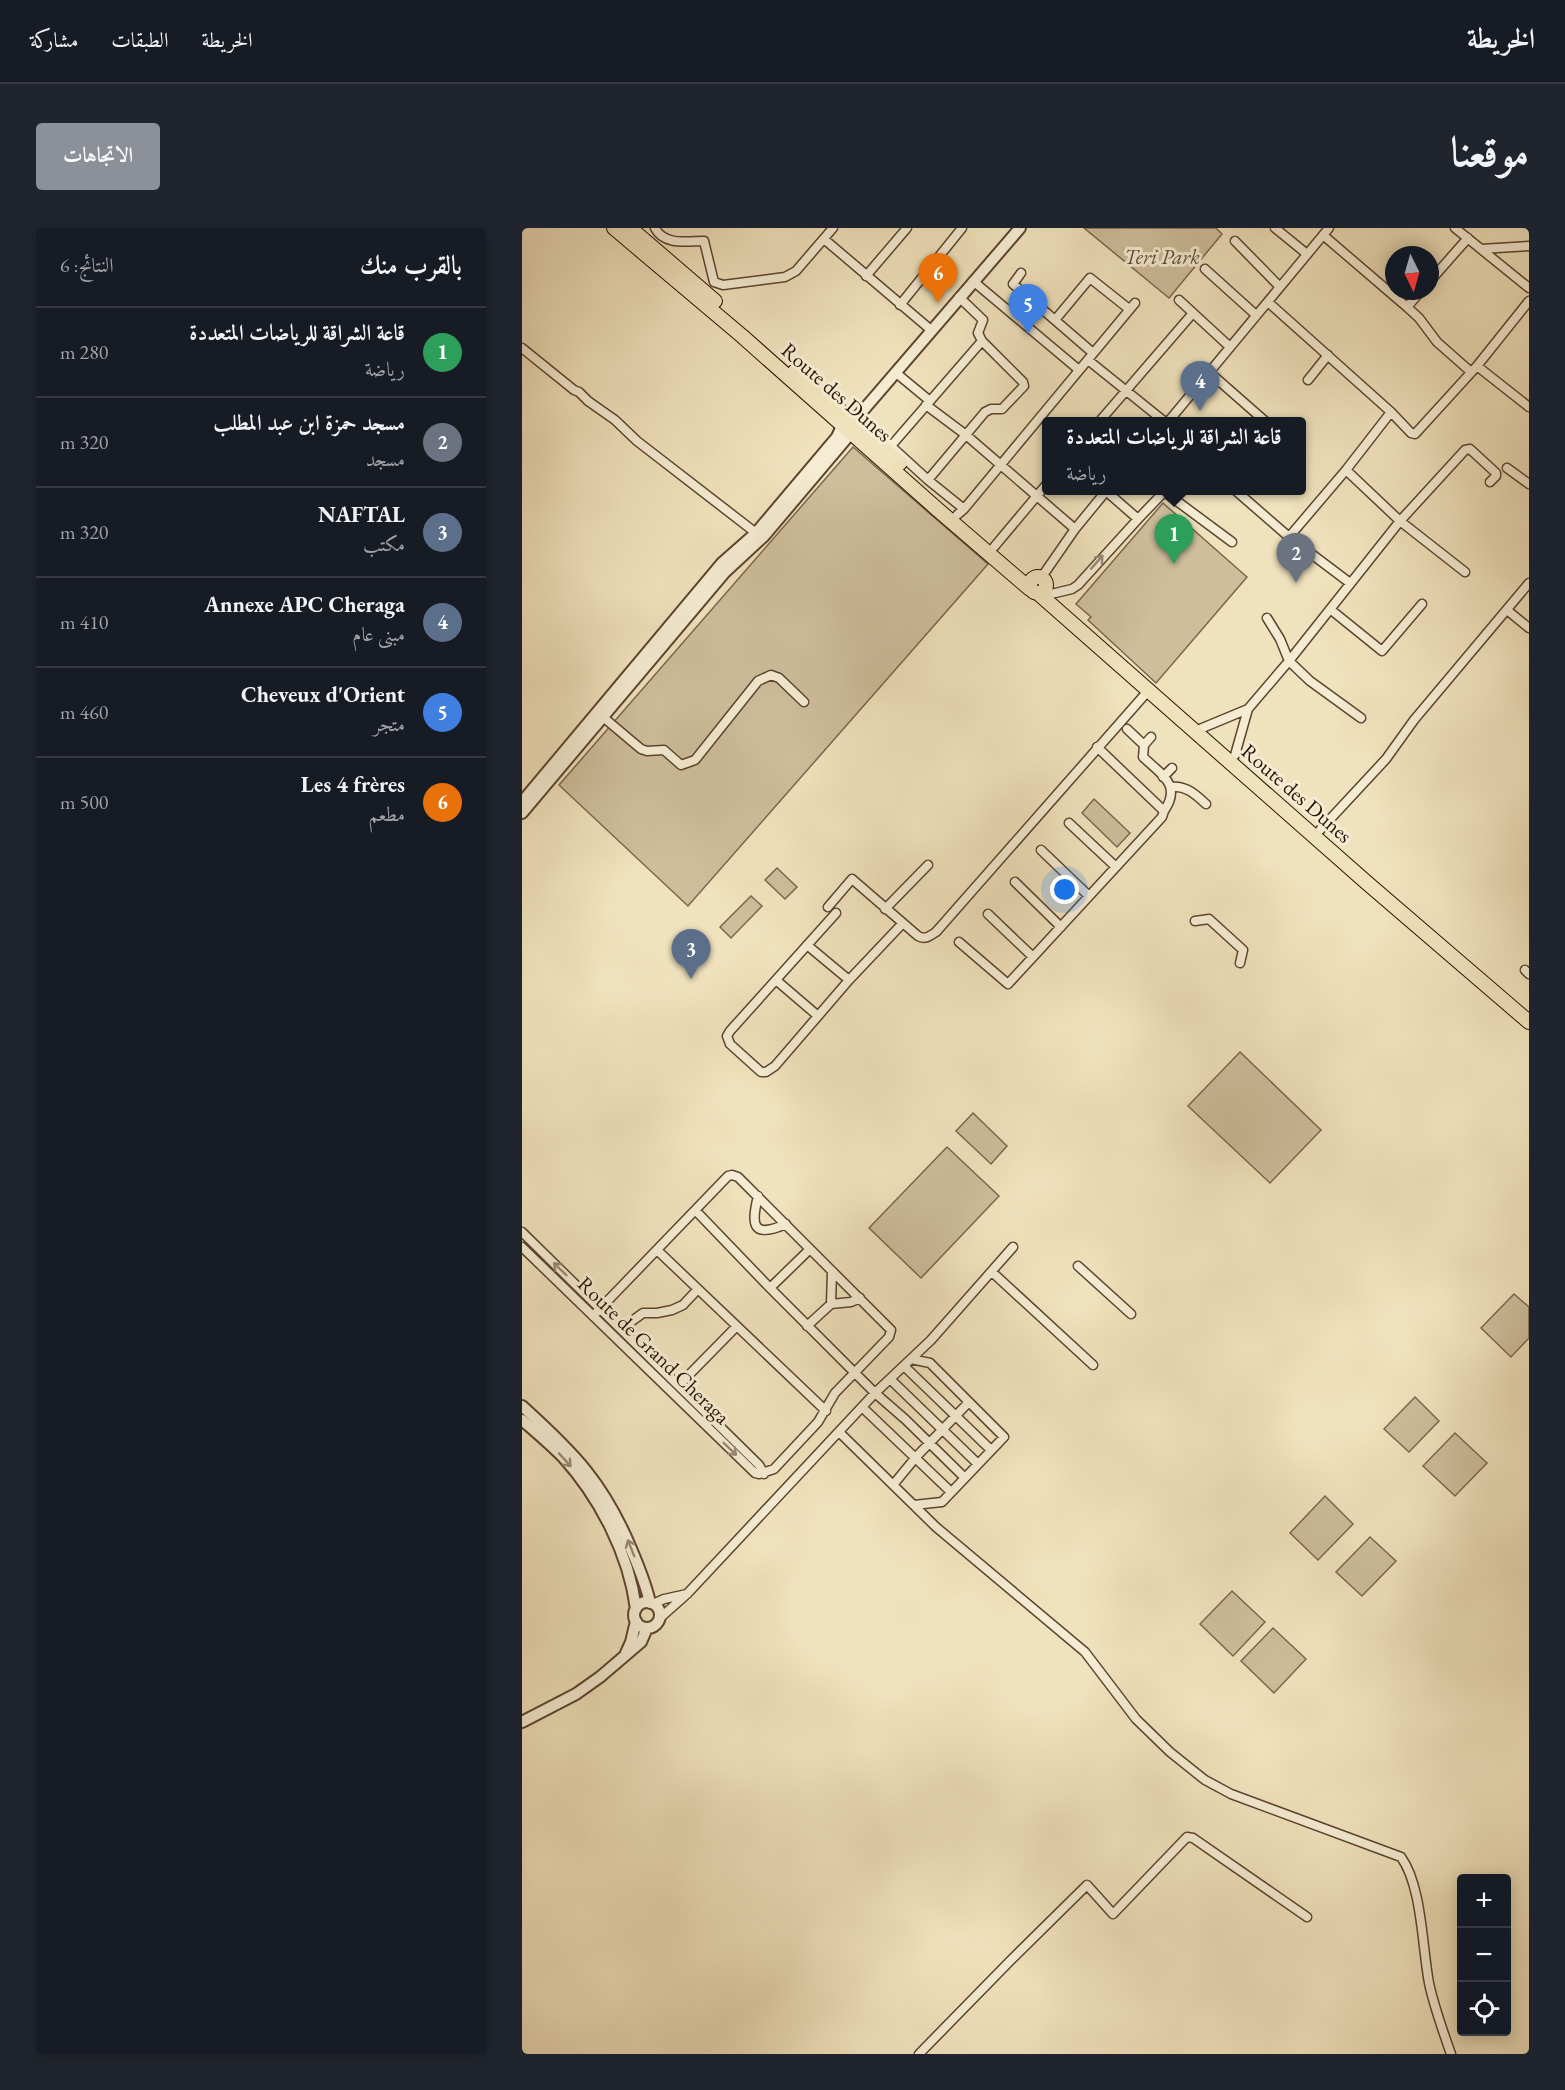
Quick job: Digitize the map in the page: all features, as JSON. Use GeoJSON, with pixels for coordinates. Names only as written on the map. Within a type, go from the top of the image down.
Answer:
{"type":"FeatureCollection","features":[{"type":"Feature","properties":{"kind":"main road","name":"Route des Dunes"},"geometry":{"type":"LineString","coordinates":[[614,228],[742,336],[961,512],[994,547],[1529,1022]]}},
{"type":"Feature","properties":{"kind":"main road","name":"Route des Dunes"},"geometry":{"type":"LineString","coordinates":[[630,228],[851,424],[1040,587],[1148,691],[1236,755],[1529,1012]]}},
{"type":"Feature","properties":{"kind":"street"},"geometry":{"type":"LineString","coordinates":[[655,228],[661,237],[669,240],[704,241],[714,282],[723,285],[785,277],[796,271],[833,228]]}},
{"type":"Feature","properties":{"kind":"street"},"geometry":{"type":"LineString","coordinates":[[866,276],[907,228]]}},
{"type":"Feature","properties":{"kind":"street"},"geometry":{"type":"LineString","coordinates":[[900,305],[962,228]]}},
{"type":"Feature","properties":{"kind":"street"},"geometry":{"type":"LineString","coordinates":[[522,813],[725,572],[764,536],[851,424],[1020,228]]}},
{"type":"Feature","properties":{"kind":"street"},"geometry":{"type":"LineString","coordinates":[[1275,228],[1307,254]]}},
{"type":"Feature","properties":{"kind":"street"},"geometry":{"type":"LineString","coordinates":[[1455,228],[1529,288]]}},
{"type":"Feature","properties":{"kind":"street"},"geometry":{"type":"LineString","coordinates":[[1170,417],[1326,232],[1419,318],[1437,342],[1529,407]]}},
{"type":"Feature","properties":{"kind":"street"},"geometry":{"type":"LineString","coordinates":[[1439,271],[1468,238]]}},
{"type":"Feature","properties":{"kind":"street"},"geometry":{"type":"LineString","coordinates":[[824,239],[931,330]]}},
{"type":"Feature","properties":{"kind":"street"},"geometry":{"type":"LineString","coordinates":[[1235,241],[1280,286]]}},
{"type":"Feature","properties":{"kind":"street"},"geometry":{"type":"LineString","coordinates":[[1481,249],[1529,246]]}},
{"type":"Feature","properties":{"kind":"street"},"geometry":{"type":"LineString","coordinates":[[1205,269],[1256,315]]}},
{"type":"Feature","properties":{"kind":"street"},"geometry":{"type":"LineString","coordinates":[[1021,273],[1013,284],[1055,320],[1125,390],[1160,417]]}},
{"type":"Feature","properties":{"kind":"street"},"geometry":{"type":"LineString","coordinates":[[851,424],[891,446],[961,512],[1132,306],[1090,278],[1055,320]]}},
{"type":"Feature","properties":{"kind":"street"},"geometry":{"type":"LineString","coordinates":[[973,281],[1079,370]]}},
{"type":"Feature","properties":{"kind":"street"},"geometry":{"type":"LineString","coordinates":[[928,480],[985,412],[991,409],[1002,409],[1024,386],[1023,382],[982,341],[978,333],[983,320],[959,297]]}},
{"type":"Feature","properties":{"kind":"street"},"geometry":{"type":"LineString","coordinates":[[1179,300],[1230,347]]}},
{"type":"Feature","properties":{"kind":"street"},"geometry":{"type":"LineString","coordinates":[[1407,307],[1413,300]]}},
{"type":"Feature","properties":{"kind":"street"},"geometry":{"type":"LineString","coordinates":[[1268,302],[1415,434],[1474,369],[1529,301]]}},
{"type":"Feature","properties":{"kind":"street"},"geometry":{"type":"LineString","coordinates":[[1103,417],[1193,313]]}},
{"type":"Feature","properties":{"kind":"street"},"geometry":{"type":"LineString","coordinates":[[891,446],[982,341]]}},
{"type":"Feature","properties":{"kind":"street"},"geometry":{"type":"LineString","coordinates":[[522,348],[756,533]]}},
{"type":"Feature","properties":{"kind":"street"},"geometry":{"type":"LineString","coordinates":[[1308,380],[1328,355]]}},
{"type":"Feature","properties":{"kind":"street"},"geometry":{"type":"LineString","coordinates":[[895,372],[1075,530]]}},
{"type":"Feature","properties":{"kind":"street"},"geometry":{"type":"LineString","coordinates":[[1209,372],[1260,417]]}},
{"type":"Feature","properties":{"kind":"street"},"geometry":{"type":"LineString","coordinates":[[1289,537],[1346,470],[1391,412]]}},
{"type":"Feature","properties":{"kind":"street"},"geometry":{"type":"LineString","coordinates":[[522,802],[722,563],[756,533],[837,437],[851,424]]}},
{"type":"Feature","properties":{"kind":"street"},"geometry":{"type":"LineString","coordinates":[[1199,729],[1248,709],[1289,661],[1400,520],[1467,448],[1496,473],[1490,482]]}},
{"type":"Feature","properties":{"kind":"street"},"geometry":{"type":"LineString","coordinates":[[1507,468],[1529,484]]}},
{"type":"Feature","properties":{"kind":"street"},"geometry":{"type":"LineString","coordinates":[[1346,470],[1400,520],[1466,572]]}},
{"type":"Feature","properties":{"kind":"street"},"geometry":{"type":"LineString","coordinates":[[994,547],[1042,490]]}},
{"type":"Feature","properties":{"kind":"street"},"geometry":{"type":"LineString","coordinates":[[1104,495],[1075,530],[1040,587],[1072,589],[1078,585],[1161,495]]}},
{"type":"Feature","properties":{"kind":"street"},"geometry":{"type":"LineString","coordinates":[[1111,495],[1138,519]]}},
{"type":"Feature","properties":{"kind":"street"},"geometry":{"type":"LineString","coordinates":[[1169,495],[1232,542]]}},
{"type":"Feature","properties":{"kind":"street"},"geometry":{"type":"LineString","coordinates":[[1241,495],[1289,537],[1350,583]]}},
{"type":"Feature","properties":{"kind":"street"},"geometry":{"type":"LineString","coordinates":[[1320,830],[1386,759],[1414,720],[1529,583]]}},
{"type":"Feature","properties":{"kind":"street"},"geometry":{"type":"LineString","coordinates":[[1330,609],[1382,651],[1422,604]]}},
{"type":"Feature","properties":{"kind":"street"},"geometry":{"type":"LineString","coordinates":[[1507,610],[1529,628]]}},
{"type":"Feature","properties":{"kind":"street"},"geometry":{"type":"LineString","coordinates":[[1267,618],[1280,639],[1289,661],[1310,681],[1361,718]]}},
{"type":"Feature","properties":{"kind":"street"},"geometry":{"type":"LineString","coordinates":[[603,717],[640,749],[664,750],[681,765],[695,760],[707,742],[727,722],[758,681],[771,675],[779,678],[804,702]]}},
{"type":"Feature","properties":{"kind":"street"},"geometry":{"type":"LineString","coordinates":[[828,907],[852,879],[902,924],[922,938],[936,932],[1148,691]]}},
{"type":"Feature","properties":{"kind":"street"},"geometry":{"type":"LineString","coordinates":[[1236,755],[1248,709]]}},
{"type":"Feature","properties":{"kind":"street"},"geometry":{"type":"LineString","coordinates":[[1127,729],[1144,745]]}},
{"type":"Feature","properties":{"kind":"street"},"geometry":{"type":"LineString","coordinates":[[959,942],[1008,984],[1162,817],[1170,803],[1173,791],[1143,757],[1144,745],[1151,737]]}},
{"type":"Feature","properties":{"kind":"street"},"geometry":{"type":"LineString","coordinates":[[1097,747],[1164,811]]}},
{"type":"Feature","properties":{"kind":"street"},"geometry":{"type":"LineString","coordinates":[[1163,777],[1172,768]]}},
{"type":"Feature","properties":{"kind":"street"},"geometry":{"type":"LineString","coordinates":[[1171,787],[1178,786],[1187,789],[1206,804]]}},
{"type":"Feature","properties":{"kind":"street"},"geometry":{"type":"LineString","coordinates":[[1069,823],[1116,867]]}},
{"type":"Feature","properties":{"kind":"street"},"geometry":{"type":"LineString","coordinates":[[1041,850],[1089,896]]}},
{"type":"Feature","properties":{"kind":"street"},"geometry":{"type":"LineString","coordinates":[[885,909],[928,866]]}},
{"type":"Feature","properties":{"kind":"street"},"geometry":{"type":"LineString","coordinates":[[1015,882],[1061,927]]}},
{"type":"Feature","properties":{"kind":"street"},"geometry":{"type":"LineString","coordinates":[[836,913],[728,1036],[730,1044],[761,1072],[771,1069],[902,924]]}},
{"type":"Feature","properties":{"kind":"street"},"geometry":{"type":"LineString","coordinates":[[988,914],[1033,957]]}},
{"type":"Feature","properties":{"kind":"street"},"geometry":{"type":"LineString","coordinates":[[1195,921],[1209,919],[1243,950],[1240,963]]}},
{"type":"Feature","properties":{"kind":"street"},"geometry":{"type":"LineString","coordinates":[[807,945],[849,980]]}},
{"type":"Feature","properties":{"kind":"street"},"geometry":{"type":"LineString","coordinates":[[776,980],[818,1016]]}},
{"type":"Feature","properties":{"kind":"street"},"geometry":{"type":"LineString","coordinates":[[522,1232],[601,1308],[759,1465],[764,1474],[774,1469],[826,1411],[835,1393],[891,1334],[889,1327],[736,1176],[730,1176],[657,1250],[601,1308],[593,1316]]}},
{"type":"Feature","properties":{"kind":"street"},"geometry":{"type":"LineString","coordinates":[[758,1196],[753,1218],[754,1224],[769,1230],[786,1224]]}},
{"type":"Feature","properties":{"kind":"street"},"geometry":{"type":"LineString","coordinates":[[696,1211],[875,1394],[893,1408],[964,1477]]}},
{"type":"Feature","properties":{"kind":"street","name":"Route de Grand Cheraga"},"geometry":{"type":"LineString","coordinates":[[522,1247],[753,1471],[764,1474]]}},
{"type":"Feature","properties":{"kind":"street"},"geometry":{"type":"LineString","coordinates":[[636,1621],[642,1627],[654,1626],[687,1594],[862,1407],[931,1340],[1013,1247]]}},
{"type":"Feature","properties":{"kind":"street"},"geometry":{"type":"LineString","coordinates":[[770,1288],[810,1249]]}},
{"type":"Feature","properties":{"kind":"street"},"geometry":{"type":"LineString","coordinates":[[657,1250],[826,1411]]}},
{"type":"Feature","properties":{"kind":"street"},"geometry":{"type":"LineString","coordinates":[[1078,1266],[1131,1314]]}},
{"type":"Feature","properties":{"kind":"street"},"geometry":{"type":"LineString","coordinates":[[831,1304],[832,1271]]}},
{"type":"Feature","properties":{"kind":"street"},"geometry":{"type":"LineString","coordinates":[[992,1272],[1093,1365]]}},
{"type":"Feature","properties":{"kind":"street"},"geometry":{"type":"LineString","coordinates":[[621,1329],[643,1313],[665,1312],[683,1305],[698,1288]]}},
{"type":"Feature","properties":{"kind":"street"},"geometry":{"type":"LineString","coordinates":[[807,1326],[831,1304],[851,1302],[860,1298]]}},
{"type":"Feature","properties":{"kind":"street"},"geometry":{"type":"LineString","coordinates":[[679,1386],[736,1327]]}},
{"type":"Feature","properties":{"kind":"street"},"geometry":{"type":"LineString","coordinates":[[911,1359],[930,1363],[1004,1437],[939,1503],[914,1505]]}},
{"type":"Feature","properties":{"kind":"street"},"geometry":{"type":"LineString","coordinates":[[904,1366],[991,1450]]}},
{"type":"Feature","properties":{"kind":"street"},"geometry":{"type":"LineString","coordinates":[[890,1378],[978,1464]]}},
{"type":"Feature","properties":{"kind":"street"},"geometry":{"type":"LineString","coordinates":[[893,1485],[916,1457],[969,1402]]}},
{"type":"Feature","properties":{"kind":"street"},"geometry":{"type":"LineString","coordinates":[[522,1406],[572,1453],[600,1487],[622,1526],[644,1578],[652,1604],[659,1610],[660,1618]]}},
{"type":"Feature","properties":{"kind":"street"},"geometry":{"type":"LineString","coordinates":[[862,1407],[951,1492]]}},
{"type":"Feature","properties":{"kind":"street"},"geometry":{"type":"LineString","coordinates":[[522,1420],[564,1459],[598,1506],[612,1532],[630,1578],[636,1609],[636,1621],[624,1656]]}},
{"type":"Feature","properties":{"kind":"street"},"geometry":{"type":"LineString","coordinates":[[839,1432],[936,1527],[1085,1652],[1136,1719],[1170,1752],[1205,1780],[1231,1794],[1401,1857],[1409,1867],[1414,1885],[1430,1983],[1451,2054]]}},
{"type":"Feature","properties":{"kind":"street"},"geometry":{"type":"LineString","coordinates":[[636,1609],[640,1605],[687,1594]]}},
{"type":"Feature","properties":{"kind":"street"},"geometry":{"type":"LineString","coordinates":[[522,1722],[576,1694],[600,1677],[643,1640],[647,1628]]}},
{"type":"Feature","properties":{"kind":"street"},"geometry":{"type":"LineString","coordinates":[[919,2054],[1087,1885],[1113,1914],[1187,1837],[1193,1838],[1307,1917]]}},
{"type":"Feature","properties":{"kind":"green space","name":"Teri Park"},"geometry":{"type":"Polygon","coordinates":[[[1084,228],[1216,228],[1222,234],[1169,298],[1084,228]]]}},
{"type":"Feature","properties":{"kind":"green space"},"geometry":{"type":"Polygon","coordinates":[[[853,447],[988,564],[688,906],[559,785],[853,447]]]}},
{"type":"Feature","properties":{"kind":"green space"},"geometry":{"type":"Polygon","coordinates":[[[1163,503],[1247,577],[1156,683],[1088,620],[1091,617],[1076,604],[1163,503]]]}},
{"type":"Feature","properties":{"kind":"green space"},"geometry":{"type":"Polygon","coordinates":[[[1094,799],[1130,833],[1117,847],[1082,813],[1094,799]]]}},
{"type":"Feature","properties":{"kind":"green space"},"geometry":{"type":"Polygon","coordinates":[[[777,868],[797,887],[785,899],[765,880],[777,868]]]}},
{"type":"Feature","properties":{"kind":"green space"},"geometry":{"type":"Polygon","coordinates":[[[751,896],[762,906],[731,938],[720,927],[751,896]]]}},
{"type":"Feature","properties":{"kind":"green space"},"geometry":{"type":"Polygon","coordinates":[[[1240,1052],[1321,1130],[1270,1183],[1188,1106],[1240,1052]]]}},
{"type":"Feature","properties":{"kind":"green space"},"geometry":{"type":"Polygon","coordinates":[[[973,1113],[1007,1146],[991,1164],[956,1131],[973,1113]]]}},
{"type":"Feature","properties":{"kind":"green space"},"geometry":{"type":"Polygon","coordinates":[[[947,1147],[999,1196],[921,1278],[869,1228],[947,1147]]]}},
{"type":"Feature","properties":{"kind":"green space"},"geometry":{"type":"Polygon","coordinates":[[[1514,1294],[1529,1307],[1529,1338],[1511,1357],[1481,1328],[1514,1294]]]}},
{"type":"Feature","properties":{"kind":"green space"},"geometry":{"type":"Polygon","coordinates":[[[1415,1397],[1439,1421],[1409,1452],[1384,1429],[1415,1397]]]}},
{"type":"Feature","properties":{"kind":"green space"},"geometry":{"type":"Polygon","coordinates":[[[1455,1433],[1487,1463],[1455,1496],[1423,1466],[1455,1433]]]}},
{"type":"Feature","properties":{"kind":"green space"},"geometry":{"type":"Polygon","coordinates":[[[1325,1496],[1353,1524],[1318,1560],[1290,1533],[1325,1496]]]}},
{"type":"Feature","properties":{"kind":"green space"},"geometry":{"type":"Polygon","coordinates":[[[1370,1537],[1396,1561],[1362,1596],[1336,1572],[1370,1537]]]}},
{"type":"Feature","properties":{"kind":"green space"},"geometry":{"type":"Polygon","coordinates":[[[1232,1591],[1265,1622],[1233,1656],[1200,1624],[1232,1591]]]}},
{"type":"Feature","properties":{"kind":"green space"},"geometry":{"type":"Polygon","coordinates":[[[1273,1628],[1306,1659],[1274,1693],[1241,1661],[1273,1628]]]}},
{"type":"Feature","properties":{"kind":"place","name":"Les 4 frères"},"geometry":{"type":"Point","coordinates":[938,303]}},
{"type":"Feature","properties":{"kind":"place","name":"Cheveux d'Orient"},"geometry":{"type":"Point","coordinates":[1028,334]}},
{"type":"Feature","properties":{"kind":"place","name":"Annexe APC Cheraga"},"geometry":{"type":"Point","coordinates":[1200,411]}},
{"type":"Feature","properties":{"kind":"place","name":"قاعة الشراقة للرياضات المتعددة"},"geometry":{"type":"Point","coordinates":[1174,564]}},
{"type":"Feature","properties":{"kind":"place","name":"مسجد حمزة ابن عبد المطلب"},"geometry":{"type":"Point","coordinates":[1296,583]}},
{"type":"Feature","properties":{"kind":"place","name":"NAFTAL"},"geometry":{"type":"Point","coordinates":[691,979]}}]}
